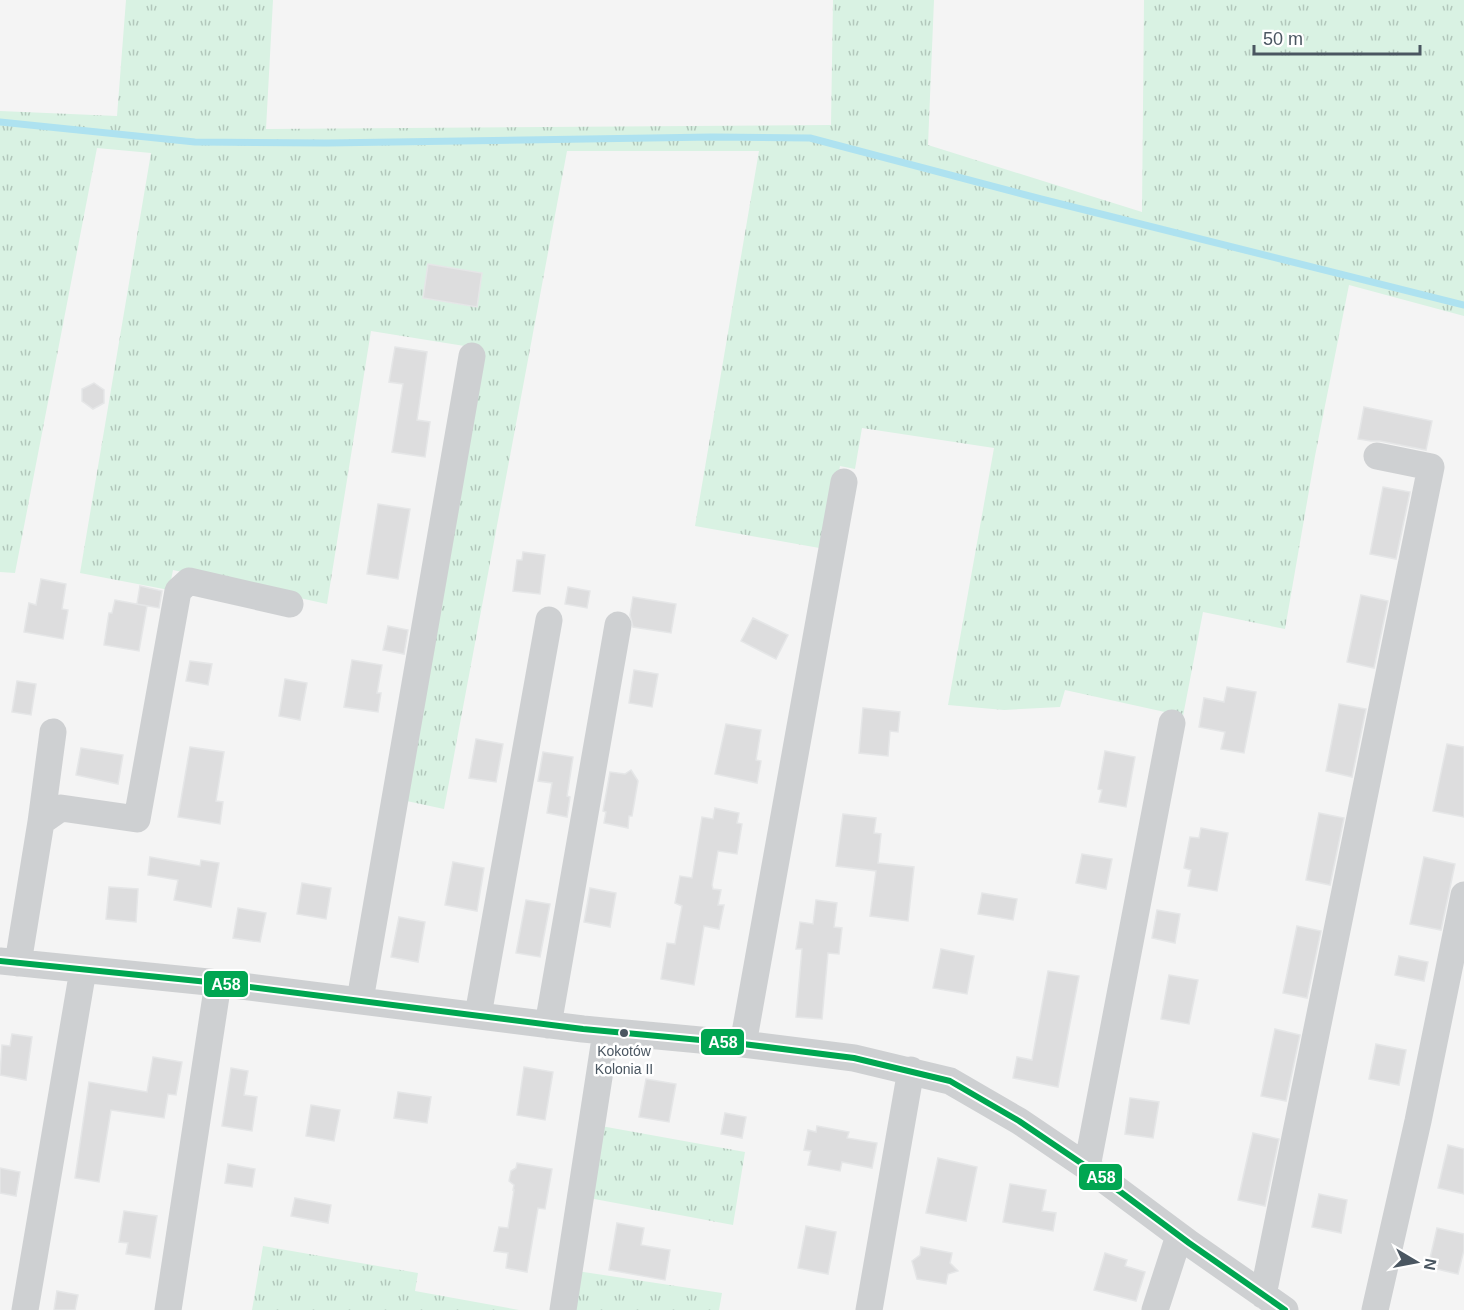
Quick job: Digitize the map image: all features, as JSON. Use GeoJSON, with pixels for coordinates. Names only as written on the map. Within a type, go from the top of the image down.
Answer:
{"type":"FeatureCollection","features":[{"type":"Feature","properties":{"kind":"street"},"geometry":{"type":"LineString","coordinates":[[360,1000],[472,356]]}},
{"type":"Feature","properties":{"kind":"street"},"geometry":{"type":"LineString","coordinates":[[53,732],[41,822],[9,962],[218,983],[606,1032],[743,1044],[854,1058],[911,1070],[950,1081],[1019,1121],[1087,1167],[1179,1236],[1274,1302],[1431,467],[1377,456]]}},
{"type":"Feature","properties":{"kind":"street"},"geometry":{"type":"LineString","coordinates":[[743,1044],[844,482]]}},
{"type":"Feature","properties":{"kind":"street"},"geometry":{"type":"LineString","coordinates":[[41,822],[61,808],[137,819],[178,591],[189,581],[290,604]]}},
{"type":"Feature","properties":{"kind":"street"},"geometry":{"type":"LineString","coordinates":[[478,1015],[549,620]]}},
{"type":"Feature","properties":{"kind":"street"},"geometry":{"type":"LineString","coordinates":[[548,1024],[618,626]]}},
{"type":"Feature","properties":{"kind":"street"},"geometry":{"type":"LineString","coordinates":[[1087,1167],[1172,723]]}},
{"type":"Feature","properties":{"kind":"street"},"geometry":{"type":"LineString","coordinates":[[1375,1310],[1418,1121],[1464,896]]}},
{"type":"Feature","properties":{"kind":"street"},"geometry":{"type":"LineString","coordinates":[[25,1310],[83,970]]}},
{"type":"Feature","properties":{"kind":"street"},"geometry":{"type":"LineString","coordinates":[[168,1310],[218,983]]}},
{"type":"Feature","properties":{"kind":"street"},"geometry":{"type":"LineString","coordinates":[[563,1310],[606,1032]]}},
{"type":"Feature","properties":{"kind":"street"},"geometry":{"type":"LineString","coordinates":[[869,1310],[911,1070]]}},
{"type":"Feature","properties":{"kind":"street"},"geometry":{"type":"LineString","coordinates":[[1155,1310],[1179,1236]]}},
{"type":"Feature","properties":{"kind":"green space"},"geometry":{"type":"Polygon","coordinates":[[[126,0],[273,0],[266,129],[831,125],[833,0],[934,0],[928,145],[1142,212],[1144,0],[1464,0],[1464,316],[1349,285],[1315,456],[1285,629],[1203,612],[1183,716],[1065,690],[1060,707],[1004,710],[948,705],[994,448],[862,428],[855,469],[840,466],[825,549],[695,526],[759,151],[567,151],[444,809],[402,800],[477,348],[371,331],[327,604],[173,570],[169,590],[80,573],[151,153],[97,148],[15,573],[0,572],[0,111],[117,116],[126,0]]]}},
{"type":"Feature","properties":{"kind":"green space"},"geometry":{"type":"Polygon","coordinates":[[[601,1126],[745,1152],[733,1225],[589,1198],[601,1126]]]}},
{"type":"Feature","properties":{"kind":"green space"},"geometry":{"type":"Polygon","coordinates":[[[263,1246],[418,1273],[415,1291],[519,1310],[252,1310],[263,1246]]]}},
{"type":"Feature","properties":{"kind":"green space"},"geometry":{"type":"Polygon","coordinates":[[[577,1271],[722,1293],[719,1310],[571,1310],[577,1271]]]}},
{"type":"Feature","properties":{"kind":"building"},"geometry":{"type":"Polygon","coordinates":[[[428,264],[482,273],[477,307],[423,298],[428,264]]]}},
{"type":"Feature","properties":{"kind":"building"},"geometry":{"type":"Polygon","coordinates":[[[395,347],[427,352],[417,420],[430,422],[425,457],[392,452],[403,384],[389,382],[395,347]]]}},
{"type":"Feature","properties":{"kind":"building"},"geometry":{"type":"Polygon","coordinates":[[[94,383],[104,390],[104,403],[93,409],[82,401],[82,389],[94,383]]]}},
{"type":"Feature","properties":{"kind":"building"},"geometry":{"type":"Polygon","coordinates":[[[1364,407],[1432,421],[1426,450],[1358,439],[1364,407]]]}},
{"type":"Feature","properties":{"kind":"building"},"geometry":{"type":"Polygon","coordinates":[[[1383,487],[1410,492],[1396,559],[1370,554],[1383,487]]]}},
{"type":"Feature","properties":{"kind":"building"},"geometry":{"type":"Polygon","coordinates":[[[378,504],[410,509],[398,579],[367,574],[378,504]]]}},
{"type":"Feature","properties":{"kind":"building"},"geometry":{"type":"Polygon","coordinates":[[[523,552],[545,555],[540,594],[513,591],[517,560],[522,560],[523,552]]]}},
{"type":"Feature","properties":{"kind":"building"},"geometry":{"type":"Polygon","coordinates":[[[41,579],[66,584],[62,609],[68,610],[63,639],[24,632],[29,603],[36,605],[41,579]]]}},
{"type":"Feature","properties":{"kind":"building"},"geometry":{"type":"Polygon","coordinates":[[[140,586],[162,591],[159,608],[137,604],[140,586]]]}},
{"type":"Feature","properties":{"kind":"building"},"geometry":{"type":"Polygon","coordinates":[[[568,587],[590,591],[587,608],[565,604],[568,587]]]}},
{"type":"Feature","properties":{"kind":"building"},"geometry":{"type":"Polygon","coordinates":[[[1361,595],[1388,601],[1374,668],[1347,662],[1361,595]]]}},
{"type":"Feature","properties":{"kind":"building"},"geometry":{"type":"Polygon","coordinates":[[[633,597],[676,604],[671,633],[633,627],[630,615],[633,597]]]}},
{"type":"Feature","properties":{"kind":"building"},"geometry":{"type":"Polygon","coordinates":[[[115,600],[147,606],[139,651],[104,645],[109,613],[112,613],[115,600]]]}},
{"type":"Feature","properties":{"kind":"building"},"geometry":{"type":"Polygon","coordinates":[[[753,618],[788,635],[776,659],[741,641],[753,618]]]}},
{"type":"Feature","properties":{"kind":"building"},"geometry":{"type":"Polygon","coordinates":[[[388,626],[408,630],[404,654],[383,650],[388,626]]]}},
{"type":"Feature","properties":{"kind":"building"},"geometry":{"type":"Polygon","coordinates":[[[352,660],[382,665],[377,693],[381,693],[378,712],[344,707],[352,660]]]}},
{"type":"Feature","properties":{"kind":"building"},"geometry":{"type":"Polygon","coordinates":[[[190,661],[212,664],[208,685],[186,681],[190,661]]]}},
{"type":"Feature","properties":{"kind":"building"},"geometry":{"type":"Polygon","coordinates":[[[634,670],[658,674],[652,707],[629,703],[634,670]]]}},
{"type":"Feature","properties":{"kind":"building"},"geometry":{"type":"Polygon","coordinates":[[[285,679],[307,683],[300,720],[279,716],[285,679]]]}},
{"type":"Feature","properties":{"kind":"building"},"geometry":{"type":"Polygon","coordinates":[[[17,681],[36,684],[31,715],[12,712],[17,681]]]}},
{"type":"Feature","properties":{"kind":"building"},"geometry":{"type":"Polygon","coordinates":[[[1227,687],[1256,692],[1244,753],[1221,749],[1225,732],[1199,727],[1204,698],[1224,702],[1227,687]]]}},
{"type":"Feature","properties":{"kind":"building"},"geometry":{"type":"Polygon","coordinates":[[[1339,704],[1366,709],[1352,777],[1326,771],[1339,704]]]}},
{"type":"Feature","properties":{"kind":"building"},"geometry":{"type":"Polygon","coordinates":[[[863,708],[900,712],[898,732],[890,731],[888,756],[859,753],[863,708]]]}},
{"type":"Feature","properties":{"kind":"building"},"geometry":{"type":"Polygon","coordinates":[[[726,724],[761,730],[756,760],[761,761],[757,783],[715,774],[726,724]]]}},
{"type":"Feature","properties":{"kind":"building"},"geometry":{"type":"Polygon","coordinates":[[[476,739],[503,744],[496,782],[469,778],[476,739]]]}},
{"type":"Feature","properties":{"kind":"building"},"geometry":{"type":"Polygon","coordinates":[[[1447,744],[1464,747],[1464,817],[1433,811],[1447,744]]]}},
{"type":"Feature","properties":{"kind":"building"},"geometry":{"type":"Polygon","coordinates":[[[190,747],[224,752],[216,801],[223,802],[220,824],[178,817],[190,747]]]}},
{"type":"Feature","properties":{"kind":"building"},"geometry":{"type":"Polygon","coordinates":[[[81,748],[123,755],[118,784],[76,775],[81,748]]]}},
{"type":"Feature","properties":{"kind":"building"},"geometry":{"type":"Polygon","coordinates":[[[1105,751],[1135,757],[1126,807],[1099,802],[1102,790],[1098,789],[1105,751]]]}},
{"type":"Feature","properties":{"kind":"building"},"geometry":{"type":"Polygon","coordinates":[[[543,752],[573,757],[567,796],[570,797],[567,817],[547,813],[552,783],[538,781],[543,752]]]}},
{"type":"Feature","properties":{"kind":"building"},"geometry":{"type":"Polygon","coordinates":[[[631,770],[638,781],[628,828],[604,823],[606,812],[603,811],[610,772],[625,774],[631,770]]]}},
{"type":"Feature","properties":{"kind":"building"},"geometry":{"type":"Polygon","coordinates":[[[715,808],[739,813],[737,823],[742,824],[737,854],[718,851],[712,885],[713,889],[721,890],[718,905],[724,905],[719,929],[704,926],[694,985],[661,979],[667,943],[675,944],[682,906],[675,903],[680,876],[692,878],[702,817],[713,819],[715,808]]]}},
{"type":"Feature","properties":{"kind":"building"},"geometry":{"type":"Polygon","coordinates":[[[1319,813],[1344,818],[1330,885],[1306,880],[1319,813]]]}},
{"type":"Feature","properties":{"kind":"building"},"geometry":{"type":"Polygon","coordinates":[[[843,814],[876,818],[874,833],[881,834],[878,863],[914,867],[908,921],[870,916],[876,871],[836,866],[843,814]]]}},
{"type":"Feature","properties":{"kind":"building"},"geometry":{"type":"Polygon","coordinates":[[[1201,828],[1228,833],[1217,891],[1188,886],[1191,870],[1184,868],[1190,837],[1199,838],[1201,828]]]}},
{"type":"Feature","properties":{"kind":"building"},"geometry":{"type":"Polygon","coordinates":[[[1082,854],[1112,859],[1106,889],[1076,883],[1082,854]]]}},
{"type":"Feature","properties":{"kind":"building"},"geometry":{"type":"Polygon","coordinates":[[[150,857],[200,866],[201,860],[219,863],[211,907],[174,900],[178,880],[148,875],[150,857]]]}},
{"type":"Feature","properties":{"kind":"building"},"geometry":{"type":"Polygon","coordinates":[[[1424,857],[1455,864],[1441,930],[1410,924],[1424,857]]]}},
{"type":"Feature","properties":{"kind":"building"},"geometry":{"type":"Polygon","coordinates":[[[453,862],[484,868],[477,911],[445,905],[453,862]]]}},
{"type":"Feature","properties":{"kind":"building"},"geometry":{"type":"Polygon","coordinates":[[[302,883],[331,888],[326,919],[297,914],[302,883]]]}},
{"type":"Feature","properties":{"kind":"building"},"geometry":{"type":"Polygon","coordinates":[[[109,887],[138,889],[136,922],[106,919],[109,887]]]}},
{"type":"Feature","properties":{"kind":"building"},"geometry":{"type":"Polygon","coordinates":[[[590,888],[616,893],[610,927],[584,922],[590,888]]]}},
{"type":"Feature","properties":{"kind":"building"},"geometry":{"type":"Polygon","coordinates":[[[982,893],[1017,899],[1013,920],[978,914],[982,893]]]}},
{"type":"Feature","properties":{"kind":"building"},"geometry":{"type":"Polygon","coordinates":[[[526,900],[550,904],[540,957],[516,953],[526,900]]]}},
{"type":"Feature","properties":{"kind":"building"},"geometry":{"type":"Polygon","coordinates":[[[816,900],[837,903],[834,927],[842,928],[839,954],[828,953],[822,1019],[796,1017],[802,949],[796,949],[800,922],[813,924],[816,900]]]}},
{"type":"Feature","properties":{"kind":"building"},"geometry":{"type":"Polygon","coordinates":[[[238,908],[266,913],[260,942],[233,938],[238,908]]]}},
{"type":"Feature","properties":{"kind":"building"},"geometry":{"type":"Polygon","coordinates":[[[1157,910],[1180,914],[1175,943],[1152,938],[1157,910]]]}},
{"type":"Feature","properties":{"kind":"building"},"geometry":{"type":"Polygon","coordinates":[[[399,917],[425,922],[418,962],[391,957],[399,917]]]}},
{"type":"Feature","properties":{"kind":"building"},"geometry":{"type":"Polygon","coordinates":[[[1297,926],[1321,931],[1307,998],[1283,993],[1297,926]]]}},
{"type":"Feature","properties":{"kind":"building"},"geometry":{"type":"Polygon","coordinates":[[[941,949],[974,956],[967,994],[933,988],[941,949]]]}},
{"type":"Feature","properties":{"kind":"building"},"geometry":{"type":"Polygon","coordinates":[[[1399,956],[1428,962],[1424,981],[1395,975],[1399,956]]]}},
{"type":"Feature","properties":{"kind":"building"},"geometry":{"type":"Polygon","coordinates":[[[1048,971],[1079,976],[1058,1087],[1013,1078],[1017,1057],[1032,1060],[1048,971]]]}},
{"type":"Feature","properties":{"kind":"building"},"geometry":{"type":"Polygon","coordinates":[[[1169,975],[1198,980],[1189,1024],[1161,1019],[1169,975]]]}},
{"type":"Feature","properties":{"kind":"building"},"geometry":{"type":"Polygon","coordinates":[[[1275,1029],[1300,1035],[1286,1101],[1261,1096],[1275,1029]]]}},
{"type":"Feature","properties":{"kind":"building"},"geometry":{"type":"Polygon","coordinates":[[[12,1034],[32,1037],[26,1080],[0,1075],[2,1045],[10,1046],[12,1034]]]}},
{"type":"Feature","properties":{"kind":"building"},"geometry":{"type":"Polygon","coordinates":[[[1376,1044],[1406,1050],[1399,1085],[1369,1079],[1376,1044]]]}},
{"type":"Feature","properties":{"kind":"building"},"geometry":{"type":"Polygon","coordinates":[[[153,1057],[182,1062],[176,1095],[168,1094],[164,1118],[111,1110],[99,1182],[75,1178],[89,1082],[147,1092],[153,1057]]]}},
{"type":"Feature","properties":{"kind":"building"},"geometry":{"type":"Polygon","coordinates":[[[524,1067],[553,1072],[545,1120],[517,1115],[524,1067]]]}},
{"type":"Feature","properties":{"kind":"building"},"geometry":{"type":"Polygon","coordinates":[[[231,1068],[248,1071],[244,1095],[257,1097],[252,1131],[222,1126],[231,1068]]]}},
{"type":"Feature","properties":{"kind":"building"},"geometry":{"type":"Polygon","coordinates":[[[646,1079],[676,1084],[669,1122],[639,1117],[646,1079]]]}},
{"type":"Feature","properties":{"kind":"building"},"geometry":{"type":"Polygon","coordinates":[[[398,1092],[431,1097],[427,1123],[394,1118],[398,1092]]]}},
{"type":"Feature","properties":{"kind":"building"},"geometry":{"type":"Polygon","coordinates":[[[1130,1098],[1159,1102],[1153,1138],[1125,1134],[1130,1098]]]}},
{"type":"Feature","properties":{"kind":"building"},"geometry":{"type":"Polygon","coordinates":[[[311,1105],[340,1110],[334,1141],[306,1136],[311,1105]]]}},
{"type":"Feature","properties":{"kind":"building"},"geometry":{"type":"Polygon","coordinates":[[[725,1113],[746,1117],[742,1138],[721,1134],[725,1113]]]}},
{"type":"Feature","properties":{"kind":"building"},"geometry":{"type":"Polygon","coordinates":[[[817,1126],[849,1132],[847,1138],[877,1143],[872,1168],[842,1162],[840,1171],[808,1165],[811,1151],[804,1150],[808,1130],[816,1132],[817,1126]]]}},
{"type":"Feature","properties":{"kind":"building"},"geometry":{"type":"Polygon","coordinates":[[[1253,1133],[1279,1139],[1265,1206],[1238,1200],[1253,1133]]]}},
{"type":"Feature","properties":{"kind":"building"},"geometry":{"type":"Polygon","coordinates":[[[1448,1145],[1464,1149],[1464,1194],[1438,1188],[1448,1145]]]}},
{"type":"Feature","properties":{"kind":"building"},"geometry":{"type":"Polygon","coordinates":[[[938,1158],[977,1167],[966,1221],[926,1213],[938,1158]]]}},
{"type":"Feature","properties":{"kind":"building"},"geometry":{"type":"Polygon","coordinates":[[[517,1163],[552,1169],[545,1209],[538,1208],[527,1272],[506,1268],[508,1253],[494,1251],[499,1227],[508,1228],[514,1190],[514,1185],[509,1181],[511,1171],[516,1168],[517,1163]]]}},
{"type":"Feature","properties":{"kind":"building"},"geometry":{"type":"Polygon","coordinates":[[[228,1164],[255,1169],[252,1187],[225,1183],[228,1164]]]}},
{"type":"Feature","properties":{"kind":"building"},"geometry":{"type":"Polygon","coordinates":[[[0,1168],[20,1172],[16,1196],[0,1193],[0,1168]]]}},
{"type":"Feature","properties":{"kind":"building"},"geometry":{"type":"Polygon","coordinates":[[[1010,1184],[1046,1190],[1042,1211],[1056,1213],[1053,1231],[1003,1222],[1010,1184]]]}},
{"type":"Feature","properties":{"kind":"building"},"geometry":{"type":"Polygon","coordinates":[[[1319,1194],[1347,1200],[1341,1233],[1312,1227],[1319,1194]]]}},
{"type":"Feature","properties":{"kind":"building"},"geometry":{"type":"Polygon","coordinates":[[[295,1198],[331,1205],[328,1223],[291,1216],[295,1198]]]}},
{"type":"Feature","properties":{"kind":"building"},"geometry":{"type":"Polygon","coordinates":[[[124,1211],[157,1216],[150,1258],[126,1254],[128,1243],[119,1242],[124,1211]]]}},
{"type":"Feature","properties":{"kind":"building"},"geometry":{"type":"Polygon","coordinates":[[[617,1223],[644,1228],[641,1245],[670,1250],[665,1280],[609,1270],[617,1223]]]}},
{"type":"Feature","properties":{"kind":"building"},"geometry":{"type":"Polygon","coordinates":[[[806,1226],[836,1232],[828,1274],[798,1268],[806,1226]]]}},
{"type":"Feature","properties":{"kind":"building"},"geometry":{"type":"Polygon","coordinates":[[[1437,1228],[1464,1234],[1464,1250],[1458,1274],[1428,1267],[1437,1228]]]}},
{"type":"Feature","properties":{"kind":"building"},"geometry":{"type":"Polygon","coordinates":[[[921,1247],[952,1253],[950,1263],[958,1271],[948,1274],[946,1284],[917,1279],[912,1261],[920,1255],[921,1247]]]}},
{"type":"Feature","properties":{"kind":"building"},"geometry":{"type":"Polygon","coordinates":[[[1105,1253],[1127,1260],[1125,1266],[1145,1272],[1136,1301],[1094,1290],[1105,1253]]]}},
{"type":"Feature","properties":{"kind":"building"},"geometry":{"type":"Polygon","coordinates":[[[57,1291],[78,1295],[75,1310],[54,1310],[57,1291]]]}},
{"type":"Feature","properties":{"kind":"waterway"},"geometry":{"type":"LineString","coordinates":[[0,122],[195,142],[327,143],[712,137],[810,138],[1041,199],[1464,305]]}},
{"type":"Feature","properties":{"kind":"transit line","name":"A58"},"geometry":{"type":"LineString","coordinates":[[0,961],[218,983],[583,1029],[743,1044],[854,1058],[950,1081],[1019,1121],[1087,1167],[1189,1243],[1285,1310]]}},
{"type":"Feature","properties":{"kind":"place","name":"Kokotów Kolonia II"},"geometry":{"type":"Point","coordinates":[624,1033]}}]}
